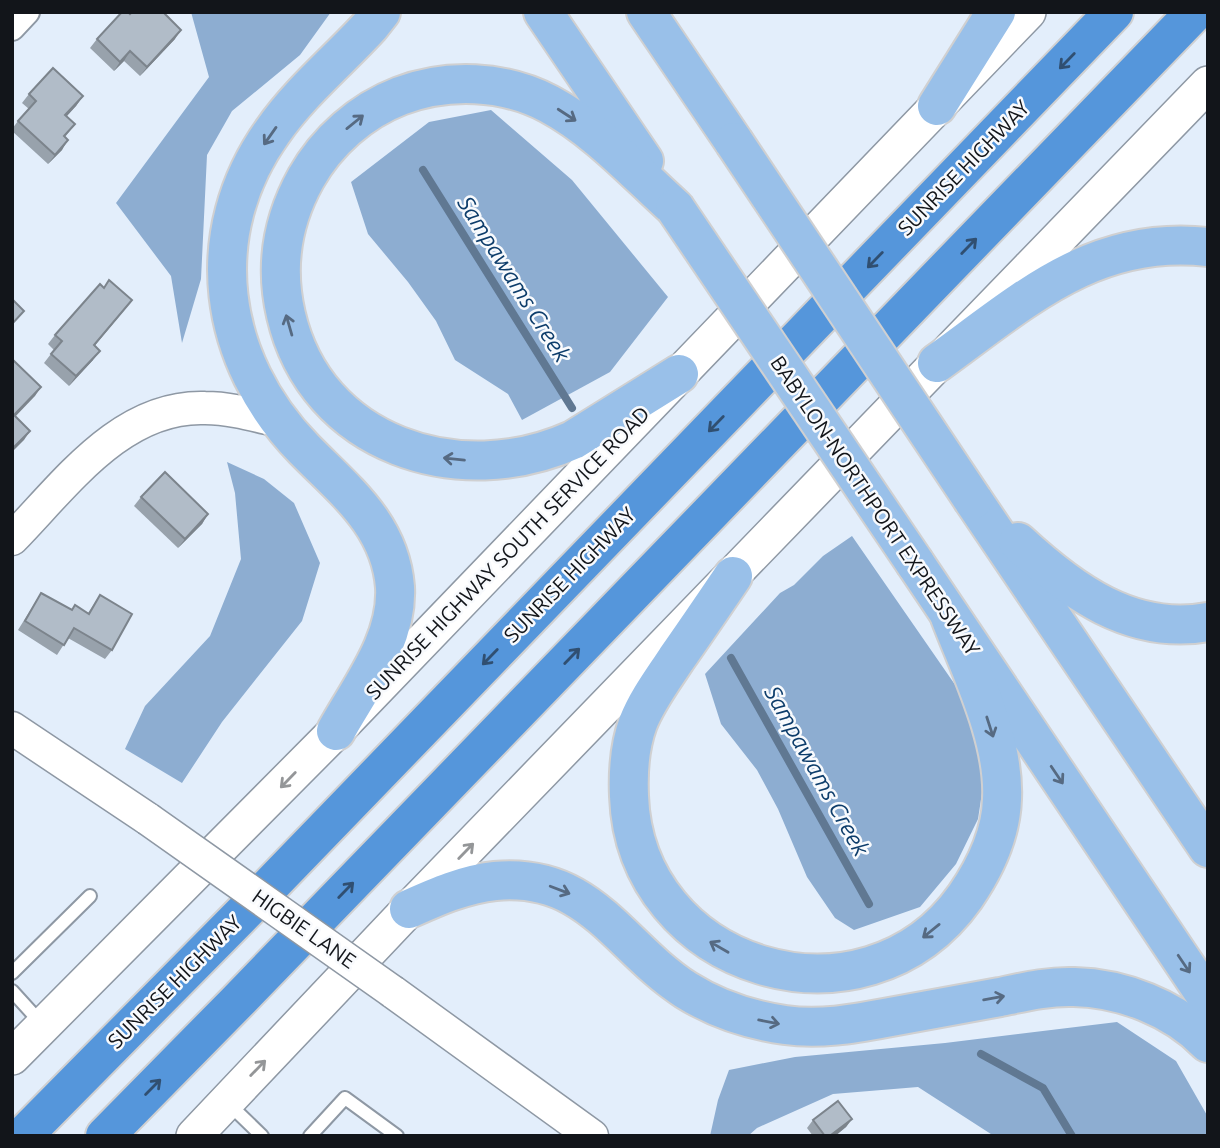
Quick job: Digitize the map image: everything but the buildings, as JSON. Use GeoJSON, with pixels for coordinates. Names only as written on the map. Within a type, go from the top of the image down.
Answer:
{"type":"FeatureCollection","features":[{"type":"Feature","properties":{"kind":"highway","name":"SUNRISE HIGHWAY"},"geometry":{"type":"LineString","coordinates":[[23,1136],[265,891],[1114,12]]}},
{"type":"Feature","properties":{"kind":"highway"},"geometry":{"type":"LineString","coordinates":[[104,1136],[1195,12]]}},
{"type":"Feature","properties":{"kind":"main road"},"geometry":{"type":"LineString","coordinates":[[12,1057],[336,731],[390,630],[394,612],[393,570],[383,538],[365,510],[279,421],[247,369],[234,331],[228,265],[234,218],[249,172],[273,131],[381,12]]}},
{"type":"Feature","properties":{"kind":"main road","name":"BABYLON-NORTHPORT EXPRESSWAY"},"geometry":{"type":"LineString","coordinates":[[543,12],[1208,999]]}},
{"type":"Feature","properties":{"kind":"main road"},"geometry":{"type":"LineString","coordinates":[[646,12],[1208,848]]}},
{"type":"Feature","properties":{"kind":"main road"},"geometry":{"type":"LineString","coordinates":[[669,12],[694,82]]}},
{"type":"Feature","properties":{"kind":"main road"},"geometry":{"type":"LineString","coordinates":[[937,106],[996,12]]}},
{"type":"Feature","properties":{"kind":"main road"},"geometry":{"type":"LineString","coordinates":[[675,208],[587,129],[547,103],[526,94],[479,84],[413,91],[374,108],[355,121],[324,152],[305,180],[291,210],[284,232],[280,276],[282,299],[295,344],[319,386],[334,403],[368,431],[408,450],[455,461],[503,461],[556,448],[680,374],[1028,12]]}},
{"type":"Feature","properties":{"kind":"main road"},"geometry":{"type":"LineString","coordinates":[[194,1136],[410,909],[1208,85]]}},
{"type":"Feature","properties":{"kind":"main road"},"geometry":{"type":"LineString","coordinates":[[937,363],[1041,288],[1077,267],[1108,256],[1157,246],[1185,244],[1208,247]]}},
{"type":"Feature","properties":{"kind":"main road","name":"SUNRISE HIGHWAY SOUTH SERVICE ROAD"},"geometry":{"type":"LineString","coordinates":[[336,731],[680,374]]}},
{"type":"Feature","properties":{"kind":"main road"},"geometry":{"type":"LineString","coordinates":[[973,500],[1060,579],[1102,607],[1125,615],[1175,625],[1208,622]]}},
{"type":"Feature","properties":{"kind":"main road"},"geometry":{"type":"LineString","coordinates":[[733,576],[656,689],[638,724],[628,783],[631,827],[645,869],[668,905],[683,922],[722,949],[766,968],[815,975],[838,973],[887,959],[910,947],[945,920],[958,906],[983,867],[999,823],[1002,779],[994,737],[950,617]]}},
{"type":"Feature","properties":{"kind":"main road"},"geometry":{"type":"LineString","coordinates":[[410,909],[456,890],[493,881],[545,884],[577,897],[590,906],[654,966],[686,990],[742,1016],[788,1026],[854,1024],[1072,986],[1110,991],[1146,1002],[1183,1022],[1208,1043]]}},
{"type":"Feature","properties":{"kind":"street"},"geometry":{"type":"LineString","coordinates":[[12,27],[27,12]]}},
{"type":"Feature","properties":{"kind":"street"},"geometry":{"type":"LineString","coordinates":[[12,539],[88,460],[114,438],[149,418],[171,411],[203,407],[279,421]]}},
{"type":"Feature","properties":{"kind":"street","name":"HIGBIE LANE"},"geometry":{"type":"LineString","coordinates":[[12,728],[148,819],[592,1136]]}},
{"type":"Feature","properties":{"kind":"lane"},"geometry":{"type":"LineString","coordinates":[[12,972],[90,896]]}},
{"type":"Feature","properties":{"kind":"lane"},"geometry":{"type":"LineString","coordinates":[[12,991],[44,1027]]}},
{"type":"Feature","properties":{"kind":"lane"},"geometry":{"type":"LineString","coordinates":[[310,1136],[345,1098],[397,1136]]}},
{"type":"Feature","properties":{"kind":"lane"},"geometry":{"type":"LineString","coordinates":[[227,1101],[262,1136]]}},
{"type":"Feature","properties":{"kind":"shaded area"},"geometry":{"type":"Polygon","coordinates":[[[191,12],[331,12],[300,55],[232,111],[207,155],[201,279],[182,343],[171,276],[116,203],[209,77],[191,12]]]}},
{"type":"Feature","properties":{"kind":"shaded area"},"geometry":{"type":"Polygon","coordinates":[[[491,110],[572,180],[668,297],[610,372],[522,420],[508,394],[455,360],[436,321],[368,234],[351,182],[429,122],[491,110]]]}},
{"type":"Feature","properties":{"kind":"shaded area"},"geometry":{"type":"Polygon","coordinates":[[[227,462],[264,479],[294,503],[320,563],[302,621],[222,722],[182,783],[125,749],[145,706],[210,636],[241,559],[235,493],[227,462]]]}},
{"type":"Feature","properties":{"kind":"shaded area"},"geometry":{"type":"Polygon","coordinates":[[[852,536],[967,702],[985,738],[984,780],[978,819],[956,864],[920,907],[854,930],[835,918],[807,877],[778,809],[757,770],[721,724],[705,674],[780,593],[794,585],[823,556],[852,536]]]}},
{"type":"Feature","properties":{"kind":"shaded area"},"geometry":{"type":"Polygon","coordinates":[[[1117,1022],[1176,1061],[1208,1117],[1208,1136],[994,1136],[918,1087],[833,1094],[757,1128],[748,1136],[710,1136],[718,1100],[729,1070],[795,1057],[945,1043],[1117,1022]]]}},
{"type":"Feature","properties":{"kind":"waterway","name":"Sampawams Creek"},"geometry":{"type":"LineString","coordinates":[[423,170],[572,408]]}},
{"type":"Feature","properties":{"kind":"waterway","name":"Sampawams Creek"},"geometry":{"type":"LineString","coordinates":[[731,658],[869,904]]}},
{"type":"Feature","properties":{"kind":"waterway","name":"Sampawams Creek"},"geometry":{"type":"LineString","coordinates":[[981,1054],[1043,1088],[1072,1136]]}}]}
